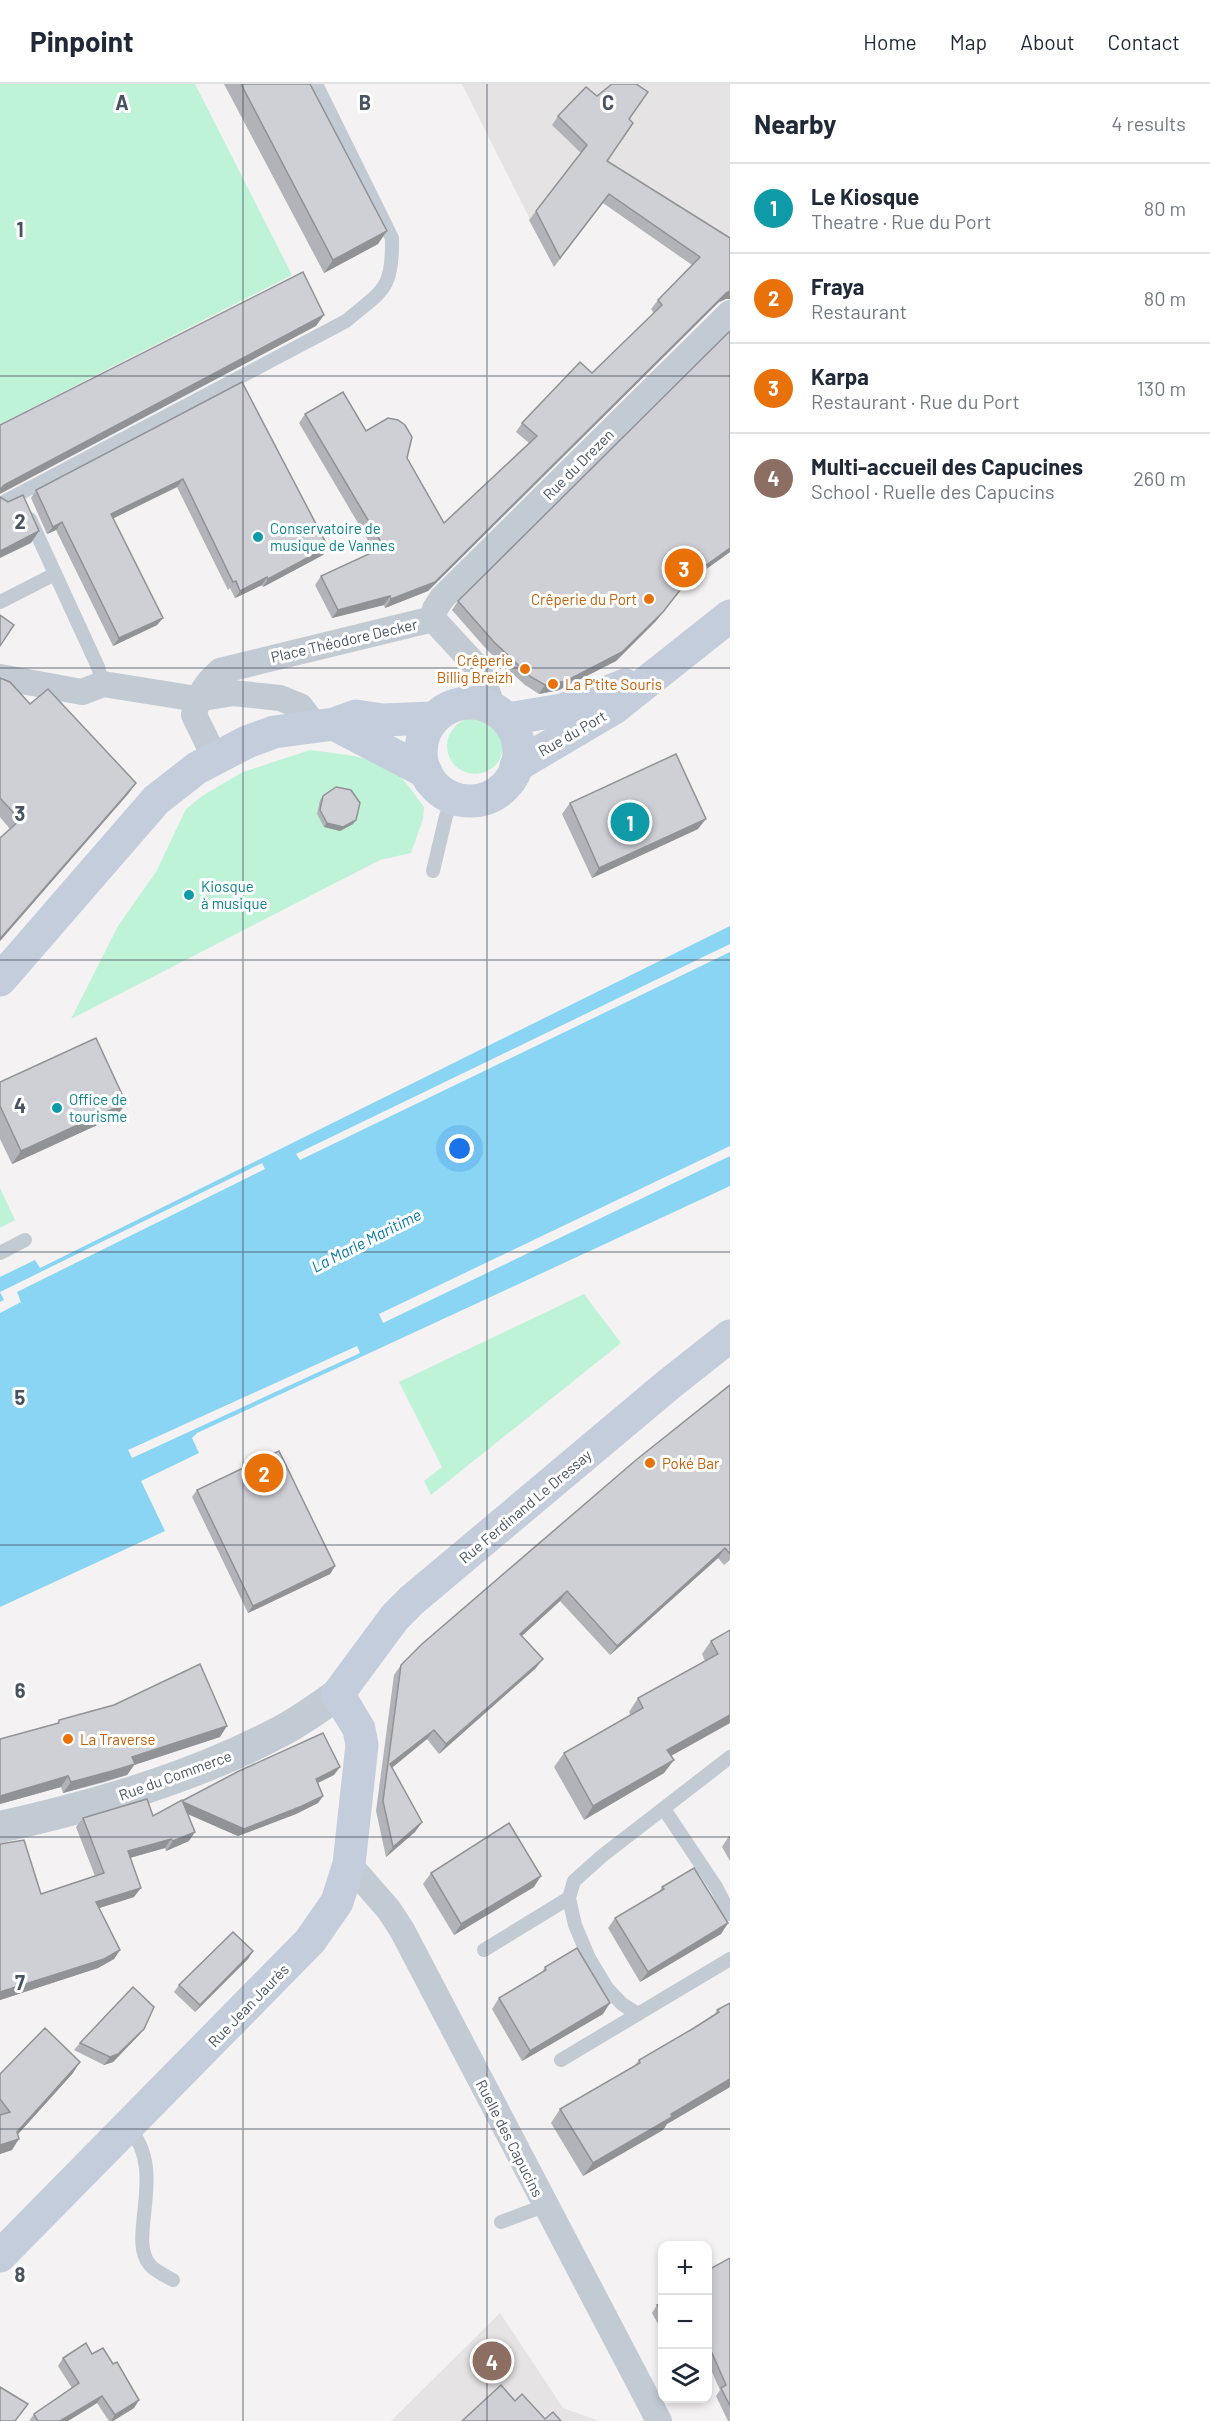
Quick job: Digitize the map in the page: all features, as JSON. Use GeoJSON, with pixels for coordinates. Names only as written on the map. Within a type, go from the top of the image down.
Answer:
{"type":"FeatureCollection","features":[{"type":"Feature","properties":{"kind":"main road","name":"Rue du Port"},"geometry":{"type":"LineString","coordinates":[[516,766],[614,708],[730,616]]}},
{"type":"Feature","properties":{"kind":"main road","name":"Rue du Port"},"geometry":{"type":"LineString","coordinates":[[501,714],[562,710],[655,675]]}},
{"type":"Feature","properties":{"kind":"main road"},"geometry":{"type":"LineString","coordinates":[[462,703],[478,703],[501,714],[517,737],[519,754],[506,786],[490,797],[471,801],[453,798],[437,788],[426,772],[421,754],[424,735],[434,718],[447,708],[462,703]]}},
{"type":"Feature","properties":{"kind":"main road"},"geometry":{"type":"LineString","coordinates":[[0,980],[156,800],[197,768],[247,742],[274,732],[325,726],[356,716],[383,720],[434,718]]}},
{"type":"Feature","properties":{"kind":"main road"},"geometry":{"type":"LineString","coordinates":[[325,726],[426,772]]}},
{"type":"Feature","properties":{"kind":"main road","name":"Rue Ferdinand Le Dressay"},"geometry":{"type":"LineString","coordinates":[[338,1694],[395,1617],[412,1600],[668,1385],[730,1336]]}},
{"type":"Feature","properties":{"kind":"main road","name":"Rue Jean Jaurès"},"geometry":{"type":"LineString","coordinates":[[0,2256],[310,1941],[337,1902],[349,1864],[362,1745],[359,1729],[338,1694]]}},
{"type":"Feature","properties":{"kind":"street","name":"Rue du Drezen"},"geometry":{"type":"LineString","coordinates":[[433,619],[435,609],[442,598],[730,313]]}},
{"type":"Feature","properties":{"kind":"street","name":"Place Théodore Decker"},"geometry":{"type":"LineString","coordinates":[[197,699],[208,681],[220,671],[433,619],[479,669],[501,714]]}},
{"type":"Feature","properties":{"kind":"street"},"geometry":{"type":"LineString","coordinates":[[0,677],[82,692],[103,684],[197,699],[233,693],[280,698],[300,706],[325,726]]}},
{"type":"Feature","properties":{"kind":"street"},"geometry":{"type":"LineString","coordinates":[[197,699],[194,715],[216,758]]}},
{"type":"Feature","properties":{"kind":"street","name":"Rue du Commerce"},"geometry":{"type":"LineString","coordinates":[[0,1827],[118,1797],[176,1777],[247,1748],[285,1729],[338,1694]]}},
{"type":"Feature","properties":{"kind":"street","name":"Ruelle des Capucins"},"geometry":{"type":"LineString","coordinates":[[349,1864],[389,1910],[402,1930],[544,2206],[659,2421]]}},
{"type":"Feature","properties":{"kind":"lane"},"geometry":{"type":"LineString","coordinates":[[0,504],[345,321],[384,290],[393,266],[392,238],[316,84]]}},
{"type":"Feature","properties":{"kind":"lane"},"geometry":{"type":"LineString","coordinates":[[19,494],[98,667],[103,684]]}},
{"type":"Feature","properties":{"kind":"lane"},"geometry":{"type":"LineString","coordinates":[[0,602],[56,574]]}},
{"type":"Feature","properties":{"kind":"lane"},"geometry":{"type":"LineString","coordinates":[[433,871],[446,816],[453,798]]}},
{"type":"Feature","properties":{"kind":"lane"},"geometry":{"type":"LineString","coordinates":[[0,1253],[25,1240]]}},
{"type":"Feature","properties":{"kind":"lane"},"geometry":{"type":"LineString","coordinates":[[638,2014],[622,2004],[607,1988],[589,1958],[575,1925],[569,1898],[574,1881],[602,1856],[730,1757]]}},
{"type":"Feature","properties":{"kind":"lane"},"geometry":{"type":"LineString","coordinates":[[664,1809],[716,1887],[730,1914]]}},
{"type":"Feature","properties":{"kind":"lane"},"geometry":{"type":"LineString","coordinates":[[484,1950],[569,1898]]}},
{"type":"Feature","properties":{"kind":"lane"},"geometry":{"type":"LineString","coordinates":[[561,2060],[730,1959]]}},
{"type":"Feature","properties":{"kind":"lane"},"geometry":{"type":"LineString","coordinates":[[128,2127],[136,2137],[148,2179],[143,2253],[150,2266],[173,2280]]}},
{"type":"Feature","properties":{"kind":"lane"},"geometry":{"type":"LineString","coordinates":[[501,2222],[544,2206]]}},
{"type":"Feature","properties":{"kind":"shaded area"},"geometry":{"type":"Polygon","coordinates":[[[462,84],[730,84],[730,290],[603,203],[557,262],[550,259],[462,84]]]}},
{"type":"Feature","properties":{"kind":"shaded area"},"geometry":{"type":"Polygon","coordinates":[[[500,2313],[563,2408],[599,2421],[391,2421],[500,2313]]]}},
{"type":"Feature","properties":{"kind":"green space"},"geometry":{"type":"Polygon","coordinates":[[[0,84],[195,84],[292,275],[0,424],[0,84]]]}},
{"type":"Feature","properties":{"kind":"green space"},"geometry":{"type":"Polygon","coordinates":[[[475,718],[486,720],[495,726],[501,735],[503,746],[501,757],[495,766],[486,772],[475,774],[464,772],[455,766],[449,757],[447,746],[449,735],[455,726],[464,720],[475,718]]]}},
{"type":"Feature","properties":{"kind":"green space"},"geometry":{"type":"Polygon","coordinates":[[[310,750],[353,756],[374,762],[402,778],[424,807],[423,819],[411,853],[380,860],[71,1019],[118,926],[156,872],[186,809],[202,796],[243,772],[310,750]]]}},
{"type":"Feature","properties":{"kind":"green space"},"geometry":{"type":"Polygon","coordinates":[[[0,1188],[15,1220],[0,1228],[0,1188]]]}},
{"type":"Feature","properties":{"kind":"green space"},"geometry":{"type":"Polygon","coordinates":[[[584,1294],[621,1343],[431,1495],[424,1481],[442,1467],[399,1382],[584,1294]]]}},
{"type":"Feature","properties":{"kind":"water","name":"La Marle Maritime"},"geometry":{"type":"Polygon","coordinates":[[[730,926],[730,1186],[197,1433],[192,1438],[199,1453],[141,1481],[165,1531],[0,1607],[0,1277],[35,1260],[40,1268],[730,926]]]}},
{"type":"Feature","properties":{"kind":"pier"},"geometry":{"type":"Polygon","coordinates":[[[730,944],[730,952],[300,1160],[296,1154],[730,944]]]}},
{"type":"Feature","properties":{"kind":"pier"},"geometry":{"type":"Polygon","coordinates":[[[730,1146],[730,1156],[383,1323],[379,1314],[730,1146]]]}},
{"type":"Feature","properties":{"kind":"pier"},"geometry":{"type":"Polygon","coordinates":[[[262,1163],[265,1169],[17,1292],[21,1302],[0,1313],[0,1302],[4,1300],[0,1292],[262,1163]]]}},
{"type":"Feature","properties":{"kind":"pier"},"geometry":{"type":"Polygon","coordinates":[[[357,1346],[360,1353],[132,1458],[128,1450],[357,1346]]]}},
{"type":"Feature","properties":{"kind":"building"},"geometry":{"type":"Polygon","coordinates":[[[241,84],[310,84],[387,231],[333,260],[241,84]]]}},
{"type":"Feature","properties":{"kind":"building"},"geometry":{"type":"Polygon","coordinates":[[[612,84],[636,84],[648,92],[629,119],[633,123],[607,161],[730,238],[730,291],[435,582],[391,599],[390,596],[338,610],[321,576],[384,547],[305,414],[343,392],[366,431],[388,418],[398,420],[405,425],[412,437],[407,458],[444,523],[537,436],[522,423],[580,362],[592,373],[662,305],[658,300],[700,257],[609,194],[560,258],[536,211],[587,145],[558,116],[586,87],[597,96],[612,84]]]}},
{"type":"Feature","properties":{"kind":"building"},"geometry":{"type":"Polygon","coordinates":[[[303,272],[324,315],[4,485],[0,490],[0,425],[303,272]]]}},
{"type":"Feature","properties":{"kind":"building"},"geometry":{"type":"Polygon","coordinates":[[[730,331],[730,548],[691,576],[663,612],[622,652],[566,681],[545,685],[531,677],[494,642],[458,601],[730,331]]]}},
{"type":"Feature","properties":{"kind":"building","name":"Conservatoire de musique de Vannes"},"geometry":{"type":"Polygon","coordinates":[[[242,382],[328,547],[240,591],[236,581],[233,582],[183,479],[111,514],[163,618],[119,638],[62,522],[53,527],[36,490],[242,382]]]}},
{"type":"Feature","properties":{"kind":"building"},"geometry":{"type":"Polygon","coordinates":[[[23,495],[39,531],[0,551],[0,497],[8,502],[23,495]]]}},
{"type":"Feature","properties":{"kind":"building"},"geometry":{"type":"Polygon","coordinates":[[[0,615],[14,625],[0,646],[0,615]]]}},
{"type":"Feature","properties":{"kind":"building"},"geometry":{"type":"Polygon","coordinates":[[[0,678],[10,682],[30,704],[48,689],[136,783],[0,939],[0,838],[20,820],[0,798],[0,678]]]}},
{"type":"Feature","properties":{"kind":"building"},"geometry":{"type":"Polygon","coordinates":[[[676,754],[706,819],[599,868],[570,803],[676,754]]]}},
{"type":"Feature","properties":{"kind":"building"},"geometry":{"type":"Polygon","coordinates":[[[336,787],[351,790],[360,803],[356,820],[343,827],[327,823],[320,810],[323,796],[336,787]]]}},
{"type":"Feature","properties":{"kind":"building","name":"Office de tourisme"},"geometry":{"type":"Polygon","coordinates":[[[96,1038],[126,1103],[21,1151],[0,1106],[0,1082],[96,1038]]]}},
{"type":"Feature","properties":{"kind":"building"},"geometry":{"type":"Polygon","coordinates":[[[730,1385],[730,1554],[725,1548],[617,1646],[567,1591],[520,1634],[543,1659],[446,1744],[434,1730],[390,1764],[422,1822],[393,1847],[383,1801],[401,1665],[422,1644],[636,1460],[730,1385]]]}},
{"type":"Feature","properties":{"kind":"building"},"geometry":{"type":"Polygon","coordinates":[[[279,1451],[335,1566],[253,1606],[197,1490],[279,1451]]]}},
{"type":"Feature","properties":{"kind":"building"},"geometry":{"type":"Polygon","coordinates":[[[730,1630],[730,1715],[667,1750],[674,1760],[593,1806],[564,1753],[643,1708],[638,1698],[718,1654],[711,1641],[730,1630]]]}},
{"type":"Feature","properties":{"kind":"building"},"geometry":{"type":"Polygon","coordinates":[[[200,1664],[227,1726],[132,1757],[135,1764],[71,1782],[68,1776],[0,1796],[0,1739],[114,1705],[200,1664]]]}},
{"type":"Feature","properties":{"kind":"building"},"geometry":{"type":"Polygon","coordinates":[[[323,1733],[340,1767],[316,1779],[323,1796],[244,1829],[182,1801],[239,1771],[323,1733]]]}},
{"type":"Feature","properties":{"kind":"building"},"geometry":{"type":"Polygon","coordinates":[[[147,1799],[153,1816],[182,1800],[195,1832],[173,1841],[171,1839],[128,1851],[141,1888],[96,1902],[120,1950],[104,1959],[0,1992],[0,1844],[24,1840],[41,1894],[104,1873],[83,1818],[147,1799]]]}},
{"type":"Feature","properties":{"kind":"building"},"geometry":{"type":"Polygon","coordinates":[[[509,1823],[541,1876],[461,1924],[431,1873],[509,1823]]]}},
{"type":"Feature","properties":{"kind":"building"},"geometry":{"type":"Polygon","coordinates":[[[694,1868],[728,1923],[648,1972],[615,1918],[694,1868]]]}},
{"type":"Feature","properties":{"kind":"building"},"geometry":{"type":"Polygon","coordinates":[[[233,1932],[253,1951],[200,2005],[179,1985],[233,1932]]]}},
{"type":"Feature","properties":{"kind":"building"},"geometry":{"type":"Polygon","coordinates":[[[577,1948],[610,2003],[530,2051],[499,1998],[577,1948]]]}},
{"type":"Feature","properties":{"kind":"building"},"geometry":{"type":"Polygon","coordinates":[[[133,1987],[154,2007],[144,2029],[118,2054],[110,2057],[80,2043],[133,1987]]]}},
{"type":"Feature","properties":{"kind":"building"},"geometry":{"type":"Polygon","coordinates":[[[730,2003],[730,2079],[671,2114],[672,2117],[593,2163],[560,2109],[640,2063],[639,2060],[694,2028],[730,2003]]]}},
{"type":"Feature","properties":{"kind":"building"},"geometry":{"type":"Polygon","coordinates":[[[45,2028],[80,2062],[17,2132],[19,2139],[0,2145],[0,2115],[10,2112],[0,2099],[0,2074],[45,2028]]]}},
{"type":"Feature","properties":{"kind":"building"},"geometry":{"type":"Polygon","coordinates":[[[730,2258],[730,2406],[721,2388],[726,2385],[712,2353],[712,2268],[730,2258]]]}},
{"type":"Feature","properties":{"kind":"building"},"geometry":{"type":"Polygon","coordinates":[[[86,2343],[92,2354],[103,2348],[113,2364],[117,2362],[139,2400],[115,2415],[102,2396],[60,2421],[38,2421],[34,2414],[79,2383],[63,2358],[86,2343]]]}},
{"type":"Feature","properties":{"kind":"building"},"geometry":{"type":"Polygon","coordinates":[[[501,2385],[515,2401],[522,2394],[545,2419],[553,2412],[561,2421],[462,2421],[501,2385]]]}},
{"type":"Feature","properties":{"kind":"building"},"geometry":{"type":"Polygon","coordinates":[[[0,2387],[28,2404],[15,2421],[0,2421],[0,2387]]]}},
{"type":"Feature","properties":{"kind":"place","name":"Conservatoire de musique de Vannes"},"geometry":{"type":"Point","coordinates":[258,537]}},
{"type":"Feature","properties":{"kind":"place","name":"Karpa"},"geometry":{"type":"Point","coordinates":[684,568]}},
{"type":"Feature","properties":{"kind":"place","name":"Crêperie du Port"},"geometry":{"type":"Point","coordinates":[649,599]}},
{"type":"Feature","properties":{"kind":"place","name":"Crêperie Billig Breizh"},"geometry":{"type":"Point","coordinates":[525,669]}},
{"type":"Feature","properties":{"kind":"place","name":"La P'tite Souris"},"geometry":{"type":"Point","coordinates":[553,684]}},
{"type":"Feature","properties":{"kind":"place","name":"Le Kiosque"},"geometry":{"type":"Point","coordinates":[630,822]}},
{"type":"Feature","properties":{"kind":"place","name":"Kiosque à musique"},"geometry":{"type":"Point","coordinates":[189,895]}},
{"type":"Feature","properties":{"kind":"place","name":"Office de tourisme"},"geometry":{"type":"Point","coordinates":[57,1108]}},
{"type":"Feature","properties":{"kind":"place","name":"Poké Bar"},"geometry":{"type":"Point","coordinates":[650,1463]}},
{"type":"Feature","properties":{"kind":"place","name":"Fraya"},"geometry":{"type":"Point","coordinates":[264,1473]}},
{"type":"Feature","properties":{"kind":"place","name":"La Traverse"},"geometry":{"type":"Point","coordinates":[68,1739]}},
{"type":"Feature","properties":{"kind":"place","name":"Multi-accueil des Capucines"},"geometry":{"type":"Point","coordinates":[492,2361]}}]}
